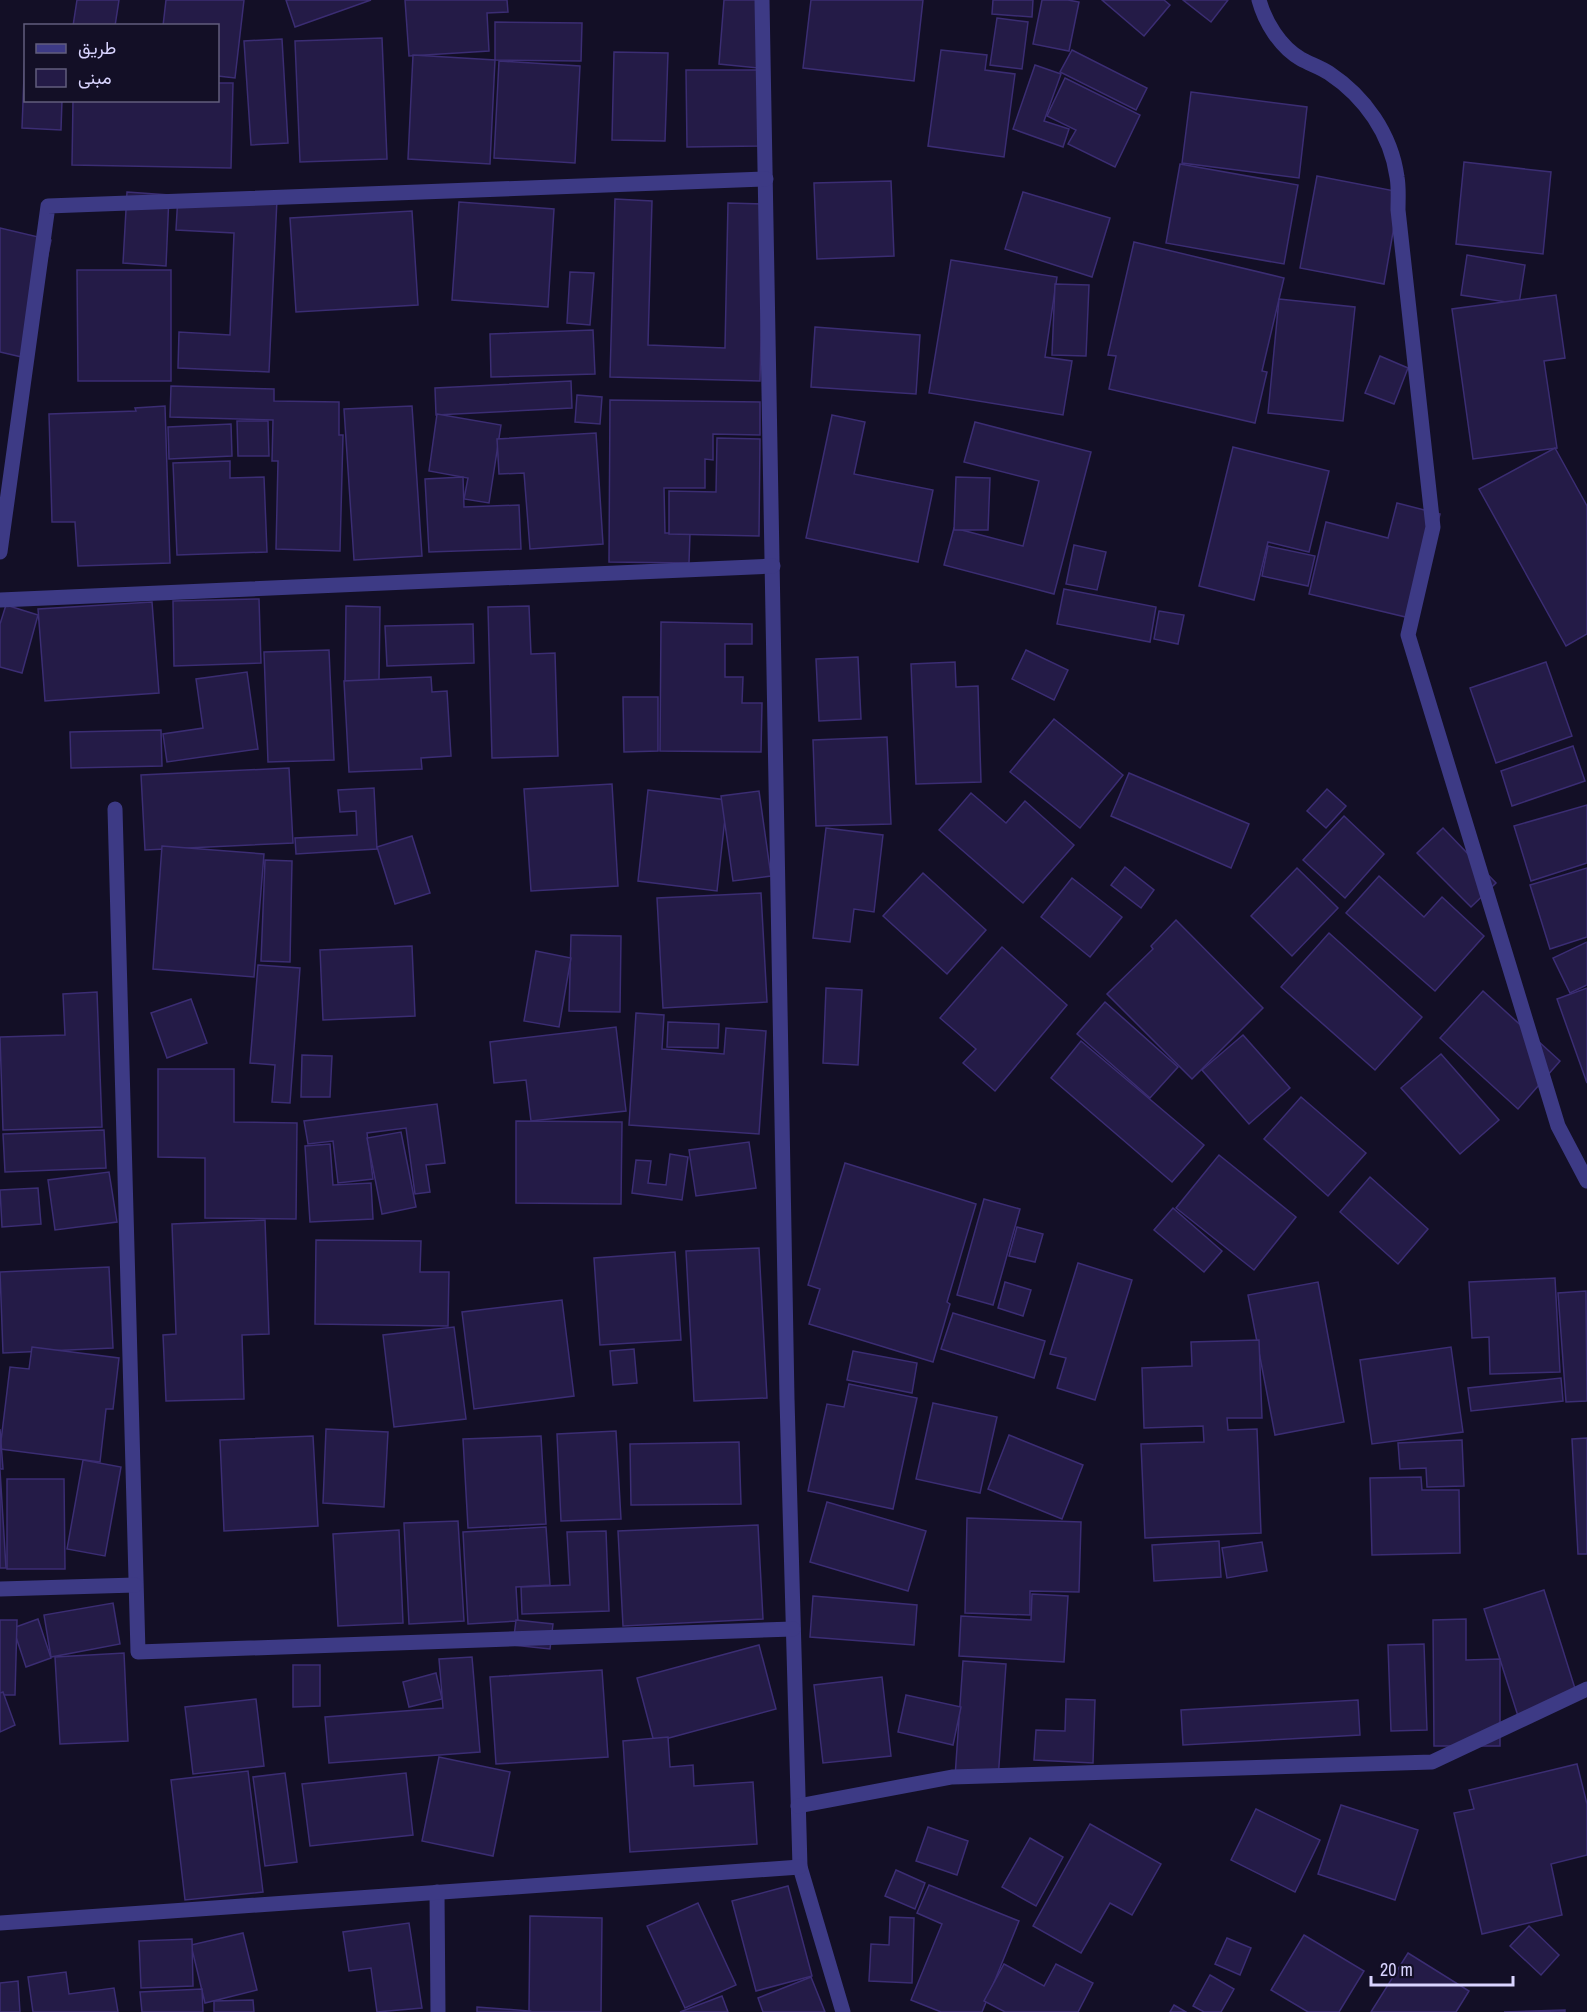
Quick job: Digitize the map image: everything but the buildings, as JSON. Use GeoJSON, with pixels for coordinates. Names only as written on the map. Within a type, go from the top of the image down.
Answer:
{"type":"FeatureCollection","features":[{"type":"Feature","properties":{"kind":"street"},"geometry":{"type":"LineString","coordinates":[[762,0],[787,1399],[800,1867],[843,2012]]}},
{"type":"Feature","properties":{"kind":"street"},"geometry":{"type":"LineString","coordinates":[[1259,0],[1269,24],[1282,42],[1299,58],[1328,72],[1353,92],[1374,117],[1389,146],[1397,177],[1398,210],[1433,527],[1408,636],[1558,1126],[1587,1180]]}},
{"type":"Feature","properties":{"kind":"street"},"geometry":{"type":"LineString","coordinates":[[0,552],[48,206],[766,178]]}},
{"type":"Feature","properties":{"kind":"street"},"geometry":{"type":"LineString","coordinates":[[0,600],[772,566]]}},
{"type":"Feature","properties":{"kind":"street"},"geometry":{"type":"LineString","coordinates":[[115,809],[138,1652],[793,1629]]}},
{"type":"Feature","properties":{"kind":"street"},"geometry":{"type":"LineString","coordinates":[[0,1589],[135,1586]]}},
{"type":"Feature","properties":{"kind":"street"},"geometry":{"type":"LineString","coordinates":[[798,1806],[952,1777],[1432,1762],[1587,1689]]}},
{"type":"Feature","properties":{"kind":"street"},"geometry":{"type":"LineString","coordinates":[[0,1923],[800,1867]]}},
{"type":"Feature","properties":{"kind":"street"},"geometry":{"type":"LineString","coordinates":[[437,1892],[438,2012]]}}]}
